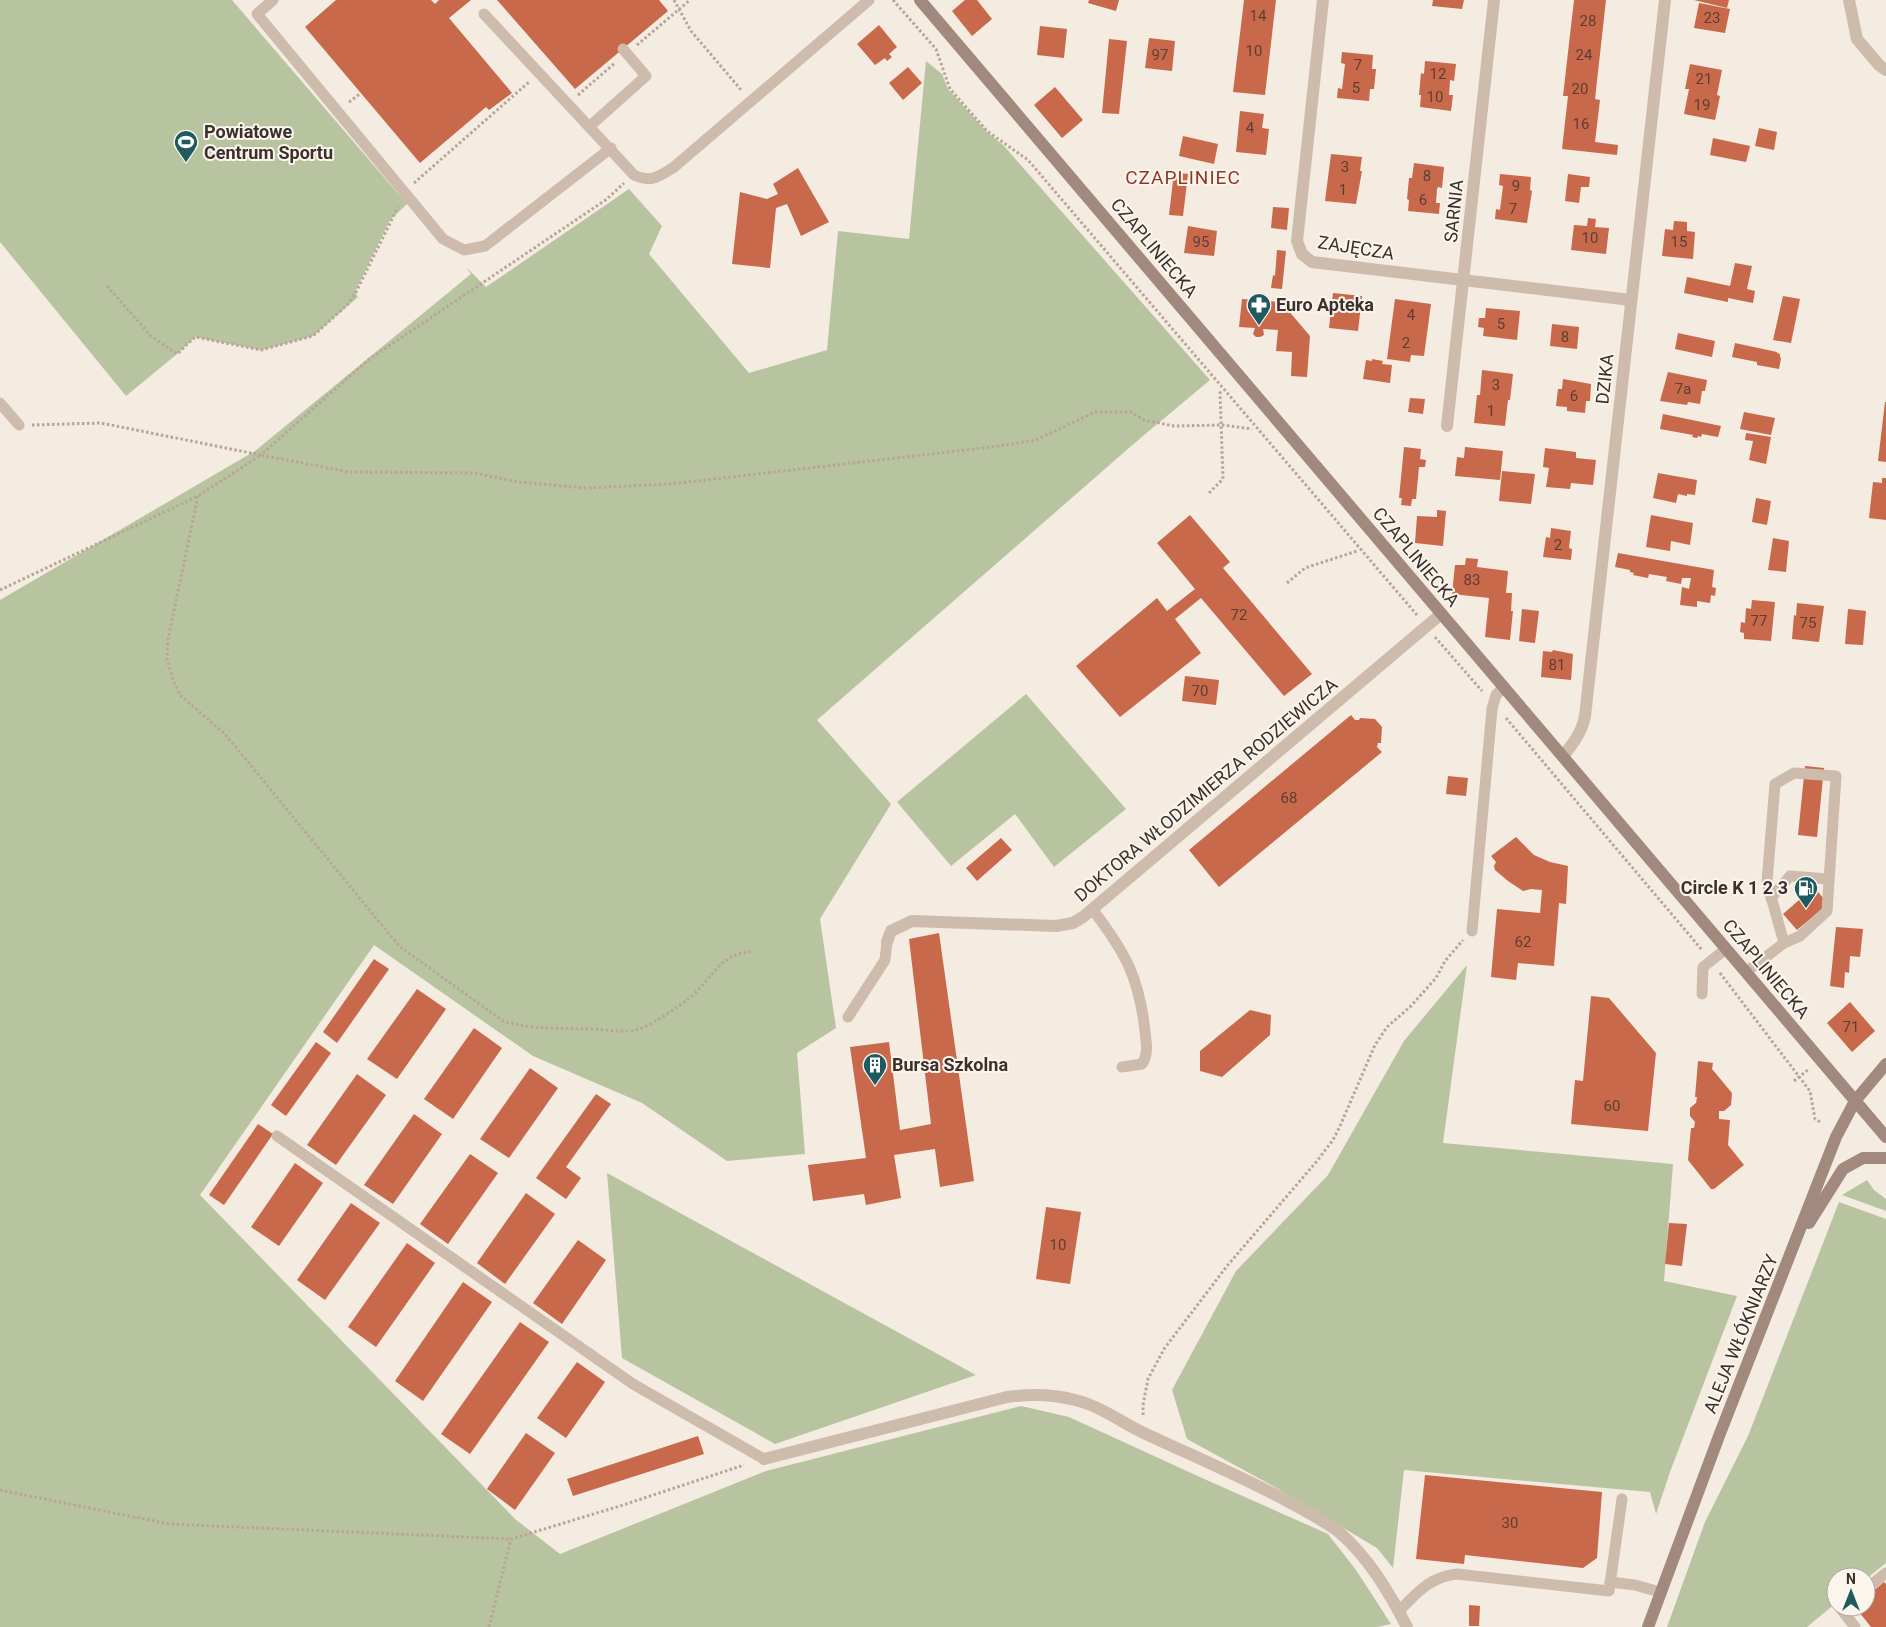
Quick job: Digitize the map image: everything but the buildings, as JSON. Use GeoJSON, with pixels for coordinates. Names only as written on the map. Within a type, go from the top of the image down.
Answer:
{"type":"FeatureCollection","features":[{"type":"Feature","properties":{"kind":"main road","name":"CZAPLINIECKA"},"geometry":{"type":"LineString","coordinates":[[920,0],[1886,1138]]}},
{"type":"Feature","properties":{"kind":"main road","name":"ALEJA WŁÓKNIARZY"},"geometry":{"type":"LineString","coordinates":[[1648,1627],[1830,1153],[1855,1101],[1886,1064]]}},
{"type":"Feature","properties":{"kind":"main road"},"geometry":{"type":"LineString","coordinates":[[1794,1247],[1843,1169],[1863,1158],[1886,1158]]}},
{"type":"Feature","properties":{"kind":"street","name":"ZAJĘCZA"},"geometry":{"type":"LineString","coordinates":[[1323,0],[1298,241],[1302,254],[1312,262],[1632,300]]}},
{"type":"Feature","properties":{"kind":"street","name":"SARNIA"},"geometry":{"type":"LineString","coordinates":[[1447,426],[1494,0]]}},
{"type":"Feature","properties":{"kind":"street","name":"DZIKA"},"geometry":{"type":"LineString","coordinates":[[1563,756],[1573,745],[1583,724],[1665,0]]}},
{"type":"Feature","properties":{"kind":"street"},"geometry":{"type":"LineString","coordinates":[[1849,0],[1856,39],[1879,65],[1886,70]]}},
{"type":"Feature","properties":{"kind":"street","name":"DOKTORA WŁODZIMIERZA RODZIEWICZA"},"geometry":{"type":"LineString","coordinates":[[887,942],[891,931],[912,921],[1056,926],[1073,922],[1093,910],[1441,614]]}},
{"type":"Feature","properties":{"kind":"street"},"geometry":{"type":"LineString","coordinates":[[764,1459],[1007,1397],[1029,1394],[1061,1397],[1088,1404],[1144,1433],[1255,1484],[1308,1512],[1338,1532],[1368,1560],[1407,1627]]}},
{"type":"Feature","properties":{"kind":"lane"},"geometry":{"type":"LineString","coordinates":[[273,0],[257,14],[443,239],[464,250],[485,246],[610,148]]}},
{"type":"Feature","properties":{"kind":"lane"},"geometry":{"type":"LineString","coordinates":[[484,14],[634,174],[643,179],[656,179],[674,167],[869,0]]}},
{"type":"Feature","properties":{"kind":"lane"},"geometry":{"type":"LineString","coordinates":[[590,126],[646,76],[623,49]]}},
{"type":"Feature","properties":{"kind":"lane"},"geometry":{"type":"LineString","coordinates":[[0,403],[19,425]]}},
{"type":"Feature","properties":{"kind":"lane"},"geometry":{"type":"LineString","coordinates":[[1472,931],[1493,703],[1496,695],[1504,687]]}},
{"type":"Feature","properties":{"kind":"lane"},"geometry":{"type":"LineString","coordinates":[[1746,972],[1784,943],[1800,936],[1827,911],[1836,776],[1794,773],[1775,784],[1767,882],[1784,943]]}},
{"type":"Feature","properties":{"kind":"lane"},"geometry":{"type":"LineString","coordinates":[[1771,898],[1790,876],[1828,879]]}},
{"type":"Feature","properties":{"kind":"lane"},"geometry":{"type":"LineString","coordinates":[[1093,910],[1118,942],[1136,980],[1142,1006],[1146,1055],[1142,1064],[1122,1067]]}},
{"type":"Feature","properties":{"kind":"lane"},"geometry":{"type":"LineString","coordinates":[[848,1017],[885,960],[887,942]]}},
{"type":"Feature","properties":{"kind":"lane"},"geometry":{"type":"LineString","coordinates":[[1702,994],[1703,968],[1726,949]]}},
{"type":"Feature","properties":{"kind":"lane"},"geometry":{"type":"LineString","coordinates":[[277,1136],[632,1384],[764,1459]]}},
{"type":"Feature","properties":{"kind":"lane"},"geometry":{"type":"LineString","coordinates":[[1399,1611],[1428,1583],[1443,1576],[1457,1574],[1609,1591],[1622,1499]]}},
{"type":"Feature","properties":{"kind":"lane"},"geometry":{"type":"LineString","coordinates":[[1876,1581],[1886,1573]]}},
{"type":"Feature","properties":{"kind":"lane"},"geometry":{"type":"LineString","coordinates":[[1610,1582],[1635,1584],[1660,1592]]}},
{"type":"Feature","properties":{"kind":"lane"},"geometry":{"type":"LineString","coordinates":[[1847,1617],[1855,1627]]}},
{"type":"Feature","properties":{"kind":"path"},"geometry":{"type":"LineString","coordinates":[[674,0],[691,31],[750,102]]}},
{"type":"Feature","properties":{"kind":"path"},"geometry":{"type":"LineString","coordinates":[[893,0],[936,49],[950,88],[988,131],[1028,160],[1419,617]]}},
{"type":"Feature","properties":{"kind":"path"},"geometry":{"type":"LineString","coordinates":[[107,286],[152,337],[177,354],[195,337],[261,350],[313,336],[348,304],[356,292],[405,191],[540,73]]}},
{"type":"Feature","properties":{"kind":"path"},"geometry":{"type":"LineString","coordinates":[[0,590],[198,496],[261,455],[368,360],[607,199],[634,174]]}},
{"type":"Feature","properties":{"kind":"path"},"geometry":{"type":"LineString","coordinates":[[1209,493],[1223,479],[1220,391]]}},
{"type":"Feature","properties":{"kind":"path"},"geometry":{"type":"LineString","coordinates":[[19,425],[101,424],[349,472],[474,473],[518,482],[584,488],[670,484],[1036,440],[1095,412],[1131,412],[1144,420],[1174,426],[1221,425],[1252,428]]}},
{"type":"Feature","properties":{"kind":"path"},"geometry":{"type":"LineString","coordinates":[[198,496],[168,639],[167,659],[173,680],[180,695],[224,734],[399,946],[503,1021],[523,1027],[619,1030],[639,1029],[652,1022],[689,998],[727,958],[744,952],[754,952]]}},
{"type":"Feature","properties":{"kind":"path"},"geometry":{"type":"LineString","coordinates":[[1287,583],[1305,568],[1357,551]]}},
{"type":"Feature","properties":{"kind":"path"},"geometry":{"type":"LineString","coordinates":[[1436,638],[1711,961],[1810,1091],[1815,1119],[1822,1123]]}},
{"type":"Feature","properties":{"kind":"path"},"geometry":{"type":"LineString","coordinates":[[1144,1433],[1143,1405],[1148,1379],[1164,1349],[1227,1266],[1317,1161],[1340,1126],[1375,1045],[1387,1027],[1411,1006],[1436,978],[1445,961],[1472,931]]}},
{"type":"Feature","properties":{"kind":"path"},"geometry":{"type":"LineString","coordinates":[[0,1490],[169,1524],[511,1539],[764,1459]]}},
{"type":"Feature","properties":{"kind":"path"},"geometry":{"type":"LineString","coordinates":[[489,1627],[511,1539]]}},
{"type":"Feature","properties":{"kind":"green space","name":"Powiatowe Centrum Sportu"},"geometry":{"type":"Polygon","coordinates":[[[0,0],[232,0],[407,204],[390,220],[355,292],[358,297],[313,336],[261,350],[195,337],[126,396],[0,242],[0,0]]]}},
{"type":"Feature","properties":{"kind":"green space"},"geometry":{"type":"Polygon","coordinates":[[[926,61],[942,74],[948,89],[986,131],[1004,146],[1210,380],[1137,441],[817,720],[891,804],[820,919],[836,1028],[797,1053],[805,1154],[727,1161],[642,1103],[533,1056],[374,945],[200,1195],[515,1519],[560,1554],[766,1471],[1021,1406],[1069,1417],[1328,1534],[1356,1570],[1391,1624],[1377,1627],[0,1627],[0,600],[255,451],[471,274],[466,267],[486,287],[629,189],[662,226],[649,254],[749,373],[827,350],[838,231],[909,239],[926,61]]]}},
{"type":"Feature","properties":{"kind":"green space"},"geometry":{"type":"Polygon","coordinates":[[[1026,694],[1126,809],[1054,867],[1015,814],[951,866],[897,802],[1026,694]]]}},
{"type":"Feature","properties":{"kind":"green space"},"geometry":{"type":"Polygon","coordinates":[[[1467,965],[1443,1143],[1673,1164],[1664,1281],[1737,1296],[1670,1472],[1656,1514],[1650,1492],[1404,1470],[1393,1568],[1377,1548],[1273,1486],[1187,1439],[1172,1390],[1236,1271],[1328,1175],[1404,1041],[1467,965]]]}},
{"type":"Feature","properties":{"kind":"green space"},"geometry":{"type":"Polygon","coordinates":[[[607,1173],[976,1375],[775,1444],[622,1358],[607,1173]]]}},
{"type":"Feature","properties":{"kind":"green space"},"geometry":{"type":"Polygon","coordinates":[[[1867,1180],[1874,1190],[1886,1199],[1886,1211],[1842,1195],[1867,1180]]]}},
{"type":"Feature","properties":{"kind":"green space"},"geometry":{"type":"Polygon","coordinates":[[[1839,1202],[1886,1219],[1886,1563],[1876,1571],[1876,1567],[1826,1567],[1826,1611],[1807,1627],[1667,1627],[1705,1522],[1748,1436],[1839,1202]]]}},
{"type":"Feature","properties":{"kind":"place","name":"Powiatowe Centrum Sportu"},"geometry":{"type":"Point","coordinates":[186,163]}},
{"type":"Feature","properties":{"kind":"place","name":"Euro Apteka"},"geometry":{"type":"Point","coordinates":[1259,326]}},
{"type":"Feature","properties":{"kind":"place","name":"Circle K 1 2 3"},"geometry":{"type":"Point","coordinates":[1806,909]}},
{"type":"Feature","properties":{"kind":"place","name":"Bursa Szkolna"},"geometry":{"type":"Point","coordinates":[875,1086]}},
{"type":"Feature","properties":{"kind":"district","name":"CZAPLINIEC"},"geometry":{"type":"Point","coordinates":[1183,177]}}]}
